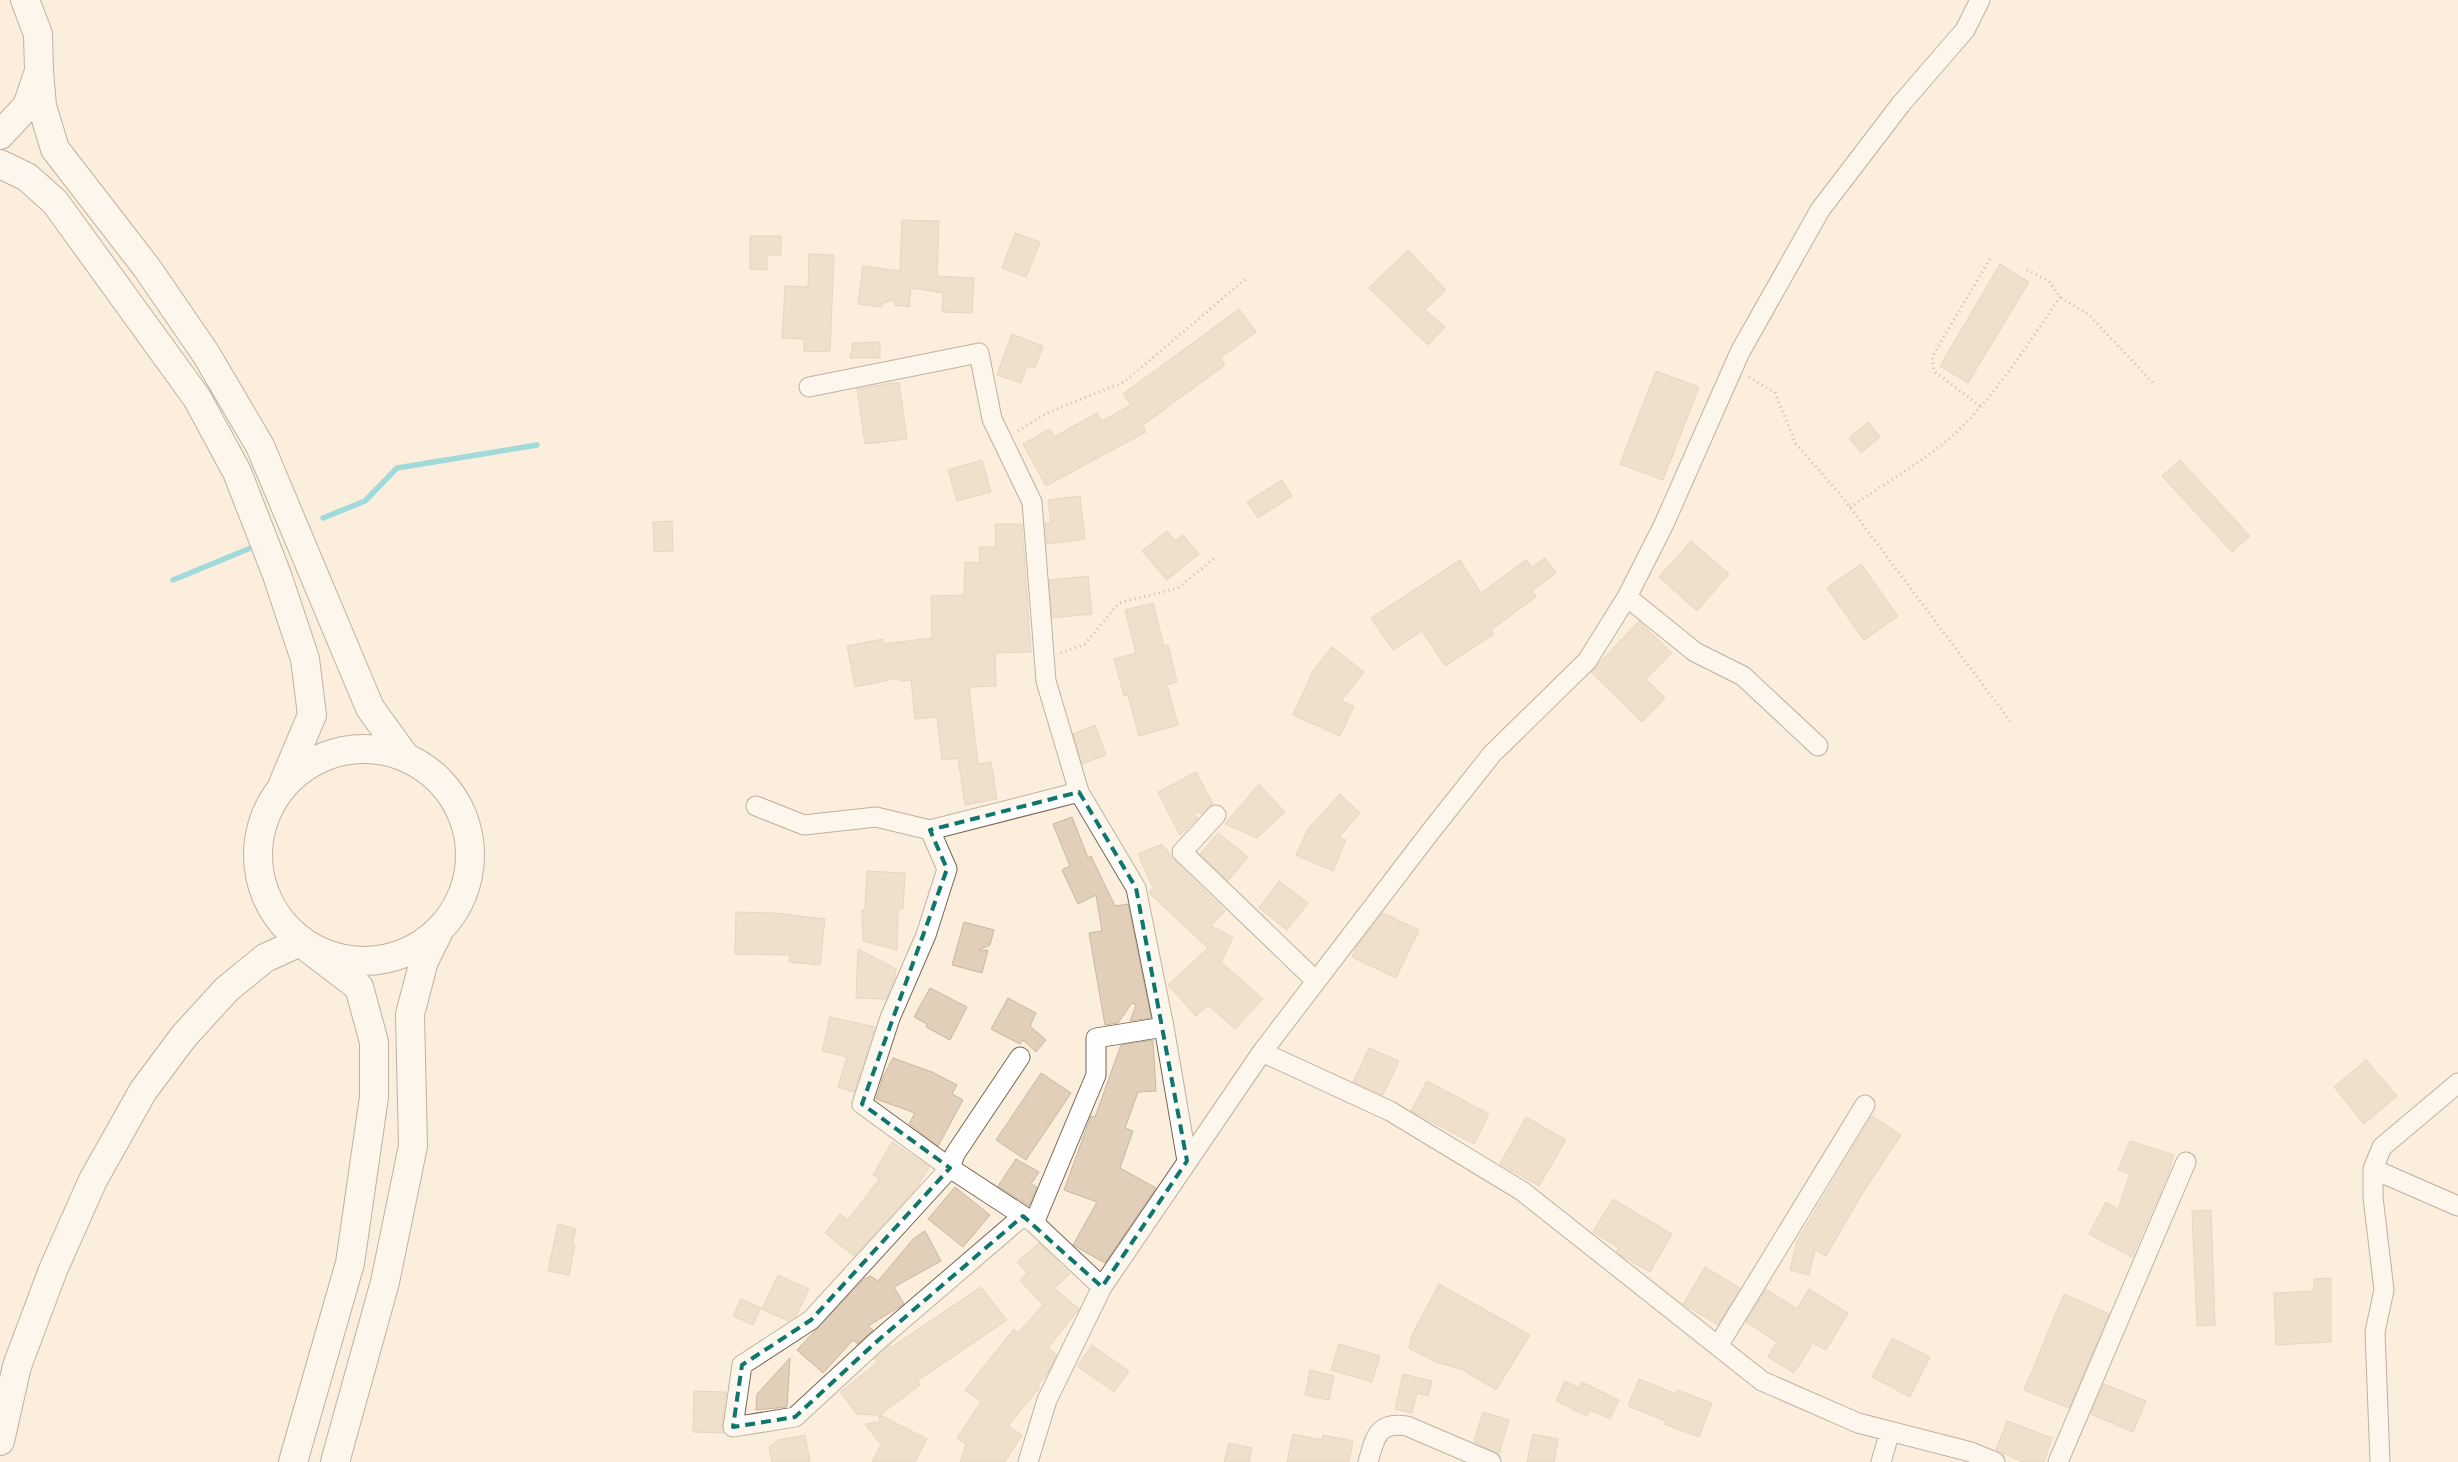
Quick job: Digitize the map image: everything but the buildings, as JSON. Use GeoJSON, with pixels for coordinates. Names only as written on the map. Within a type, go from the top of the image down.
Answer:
{"type":"FeatureCollection","features":[{"type":"Feature","properties":{"kind":"highway"},"geometry":{"type":"LineString","coordinates":[[25,0],[38,34],[42,106],[55,149],[147,268],[206,354],[260,446],[370,708],[404,755]]}},
{"type":"Feature","properties":{"kind":"highway"},"geometry":{"type":"LineString","coordinates":[[0,135],[27,106],[39,71]]}},
{"type":"Feature","properties":{"kind":"highway"},"geometry":{"type":"LineString","coordinates":[[0,164],[27,177],[55,202],[197,398],[237,472],[277,575],[305,659],[312,715],[283,784],[264,814],[257,849],[262,884],[277,916],[300,942],[359,987],[374,1042],[374,1097],[350,1263],[293,1462]]}},
{"type":"Feature","properties":{"kind":"highway"},"geometry":{"type":"LineString","coordinates":[[283,784],[308,763],[338,750],[371,747],[404,755],[423,764],[439,778],[459,805],[470,836],[470,869],[460,901],[440,928],[424,961],[410,1014],[413,1146],[385,1282],[335,1462]]}},
{"type":"Feature","properties":{"kind":"highway"},"geometry":{"type":"LineString","coordinates":[[0,1441],[17,1366],[53,1270],[93,1180],[143,1091],[184,1036],[227,989],[265,958],[300,942],[331,956],[360,963],[394,959],[418,948],[440,928]]}},
{"type":"Feature","properties":{"kind":"street"},"geometry":{"type":"LineString","coordinates":[[1028,1462],[1047,1400],[1102,1287],[1262,1052],[1492,754],[1587,662],[1628,597],[1664,524],[1732,371],[1820,210],[1901,104],[1965,30],[1980,0]]}},
{"type":"Feature","properties":{"kind":"street"},"geometry":{"type":"LineString","coordinates":[[809,387],[979,353],[992,419],[1032,502],[1046,681],[1079,792],[1136,888],[1164,1027],[1187,1161]]}},
{"type":"Feature","properties":{"kind":"street"},"geometry":{"type":"LineString","coordinates":[[1628,597],[1695,652],[1743,676],[1818,746]]}},
{"type":"Feature","properties":{"kind":"street"},"geometry":{"type":"LineString","coordinates":[[756,806],[804,825],[876,817],[930,830],[1079,792]]}},
{"type":"Feature","properties":{"kind":"street"},"geometry":{"type":"LineString","coordinates":[[1216,815],[1182,852],[1316,981]]}},
{"type":"Feature","properties":{"kind":"street"},"geometry":{"type":"LineString","coordinates":[[930,830],[947,869],[926,935],[890,1018],[862,1104],[950,1168],[1029,1219],[1102,1287]]}},
{"type":"Feature","properties":{"kind":"street"},"geometry":{"type":"LineString","coordinates":[[1020,1057],[956,1154],[950,1168],[811,1320],[742,1365],[733,1427],[795,1417],[875,1343],[1029,1219],[1096,1075],[1096,1038],[1164,1027]]}},
{"type":"Feature","properties":{"kind":"street"},"geometry":{"type":"LineString","coordinates":[[1262,1052],[1390,1111],[1522,1191],[1762,1381],[1858,1423],[1971,1452],[1995,1462]]}},
{"type":"Feature","properties":{"kind":"street"},"geometry":{"type":"LineString","coordinates":[[2380,1462],[2375,1332],[2384,1290],[2373,1197],[2373,1169],[2382,1147],[2458,1083]]}},
{"type":"Feature","properties":{"kind":"street"},"geometry":{"type":"LineString","coordinates":[[1718,1346],[1865,1105]]}},
{"type":"Feature","properties":{"kind":"street"},"geometry":{"type":"LineString","coordinates":[[2058,1462],[2186,1162]]}},
{"type":"Feature","properties":{"kind":"street"},"geometry":{"type":"LineString","coordinates":[[2373,1169],[2458,1206]]}},
{"type":"Feature","properties":{"kind":"street"},"geometry":{"type":"LineString","coordinates":[[1368,1462],[1374,1440],[1380,1430],[1394,1424],[1407,1426],[1492,1462]]}},
{"type":"Feature","properties":{"kind":"street"},"geometry":{"type":"LineString","coordinates":[[1881,1462],[1890,1431]]}},
{"type":"Feature","properties":{"kind":"path"},"geometry":{"type":"LineString","coordinates":[[1980,406],[1934,371],[1932,357],[1991,257]]}},
{"type":"Feature","properties":{"kind":"path"},"geometry":{"type":"LineString","coordinates":[[2028,270],[2049,281],[2060,298],[2089,315],[2155,385]]}},
{"type":"Feature","properties":{"kind":"path"},"geometry":{"type":"LineString","coordinates":[[1002,440],[1049,412],[1124,382],[1248,277]]}},
{"type":"Feature","properties":{"kind":"path"},"geometry":{"type":"LineString","coordinates":[[1850,507],[1904,472],[1950,438],[1980,406],[2060,298]]}},
{"type":"Feature","properties":{"kind":"path"},"geometry":{"type":"LineString","coordinates":[[1732,371],[1757,381],[1775,393],[1796,444],[1850,507],[2010,721]]}},
{"type":"Feature","properties":{"kind":"path"},"geometry":{"type":"LineString","coordinates":[[1044,659],[1085,644],[1118,603],[1178,588],[1217,556]]}},
{"type":"Feature","properties":{"kind":"highlighted area"},"geometry":{"type":"Polygon","coordinates":[[[1079,792],[1136,888],[1187,1161],[1102,1287],[1023,1216],[875,1343],[795,1417],[733,1427],[742,1365],[811,1320],[950,1168],[862,1104],[947,869],[930,830],[1079,792]]]}},
{"type":"Feature","properties":{"kind":"waterway"},"geometry":{"type":"LineString","coordinates":[[323,518],[365,501],[397,468],[537,445]]}},
{"type":"Feature","properties":{"kind":"waterway"},"geometry":{"type":"LineString","coordinates":[[173,580],[253,547]]}}]}
